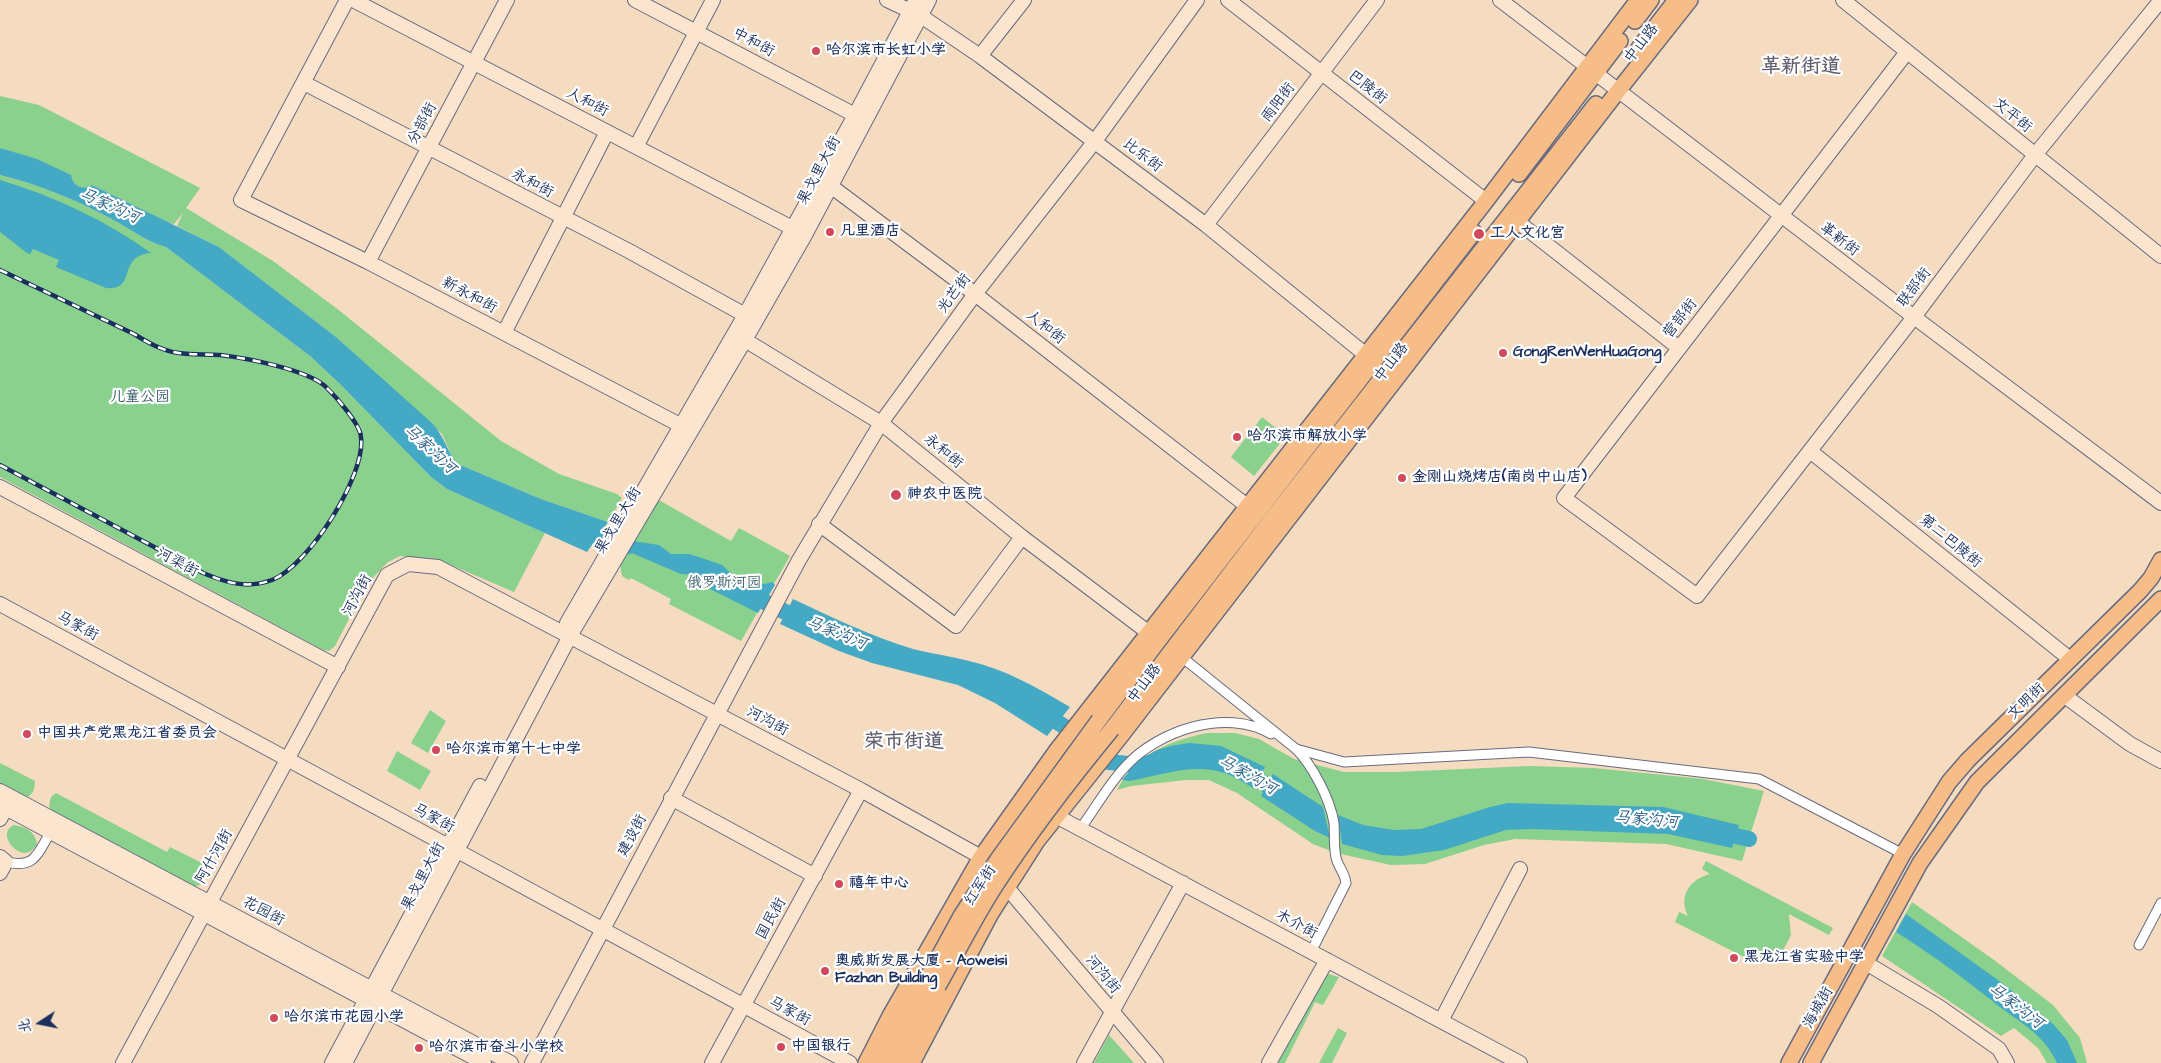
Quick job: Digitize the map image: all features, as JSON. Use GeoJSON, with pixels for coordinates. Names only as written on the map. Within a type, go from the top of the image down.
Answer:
{"type":"FeatureCollection","features":[{"type":"Feature","properties":{"kind":"main road"},"geometry":{"type":"LineString","coordinates":[[1154,636],[1247,506],[1486,201],[1591,71],[1638,0]]}},
{"type":"Feature","properties":{"kind":"main road","name":"中山路"},"geometry":{"type":"LineString","coordinates":[[1105,724],[1154,636],[1591,71],[1651,0]]}},
{"type":"Feature","properties":{"kind":"main road","name":"中山路"},"geometry":{"type":"LineString","coordinates":[[1105,724],[1176,653],[1424,322],[1614,89],[1676,0]]}},
{"type":"Feature","properties":{"kind":"main road"},"geometry":{"type":"LineString","coordinates":[[1176,653],[1518,222],[1614,89],[1690,0]]}},
{"type":"Feature","properties":{"kind":"main road","name":"文明街"},"geometry":{"type":"LineString","coordinates":[[1863,926],[1903,854],[1949,782],[1968,760],[2140,591],[2151,578],[2161,560]]}},
{"type":"Feature","properties":{"kind":"main road","name":"文明街"},"geometry":{"type":"LineString","coordinates":[[1880,937],[1920,863],[1977,782],[2161,599]]}},
{"type":"Feature","properties":{"kind":"main road"},"geometry":{"type":"LineString","coordinates":[[1074,763],[1105,724]]}},
{"type":"Feature","properties":{"kind":"main road","name":"红军街"},"geometry":{"type":"LineString","coordinates":[[897,1063],[931,984],[972,899],[1105,724]]}},
{"type":"Feature","properties":{"kind":"main road","name":"红军街"},"geometry":{"type":"LineString","coordinates":[[866,1063],[890,1016],[981,857],[1029,792],[1074,763]]}},
{"type":"Feature","properties":{"kind":"main road","name":"红军街"},"geometry":{"type":"LineString","coordinates":[[912,1063],[990,915],[1056,816],[1074,763]]}},
{"type":"Feature","properties":{"kind":"main road","name":"海城街"},"geometry":{"type":"LineString","coordinates":[[1788,1063],[1863,926]]}},
{"type":"Feature","properties":{"kind":"main road","name":"海城街"},"geometry":{"type":"LineString","coordinates":[[1811,1063],[1880,937]]}},
{"type":"Feature","properties":{"kind":"main road","name":"红军街"},"geometry":{"type":"LineString","coordinates":[[881,1063],[913,1004],[931,984]]}},
{"type":"Feature","properties":{"kind":"main road"},"geometry":{"type":"LineString","coordinates":[[890,1016],[913,1004]]}},
{"type":"Feature","properties":{"kind":"street"},"geometry":{"type":"LineString","coordinates":[[304,83],[347,0]]}},
{"type":"Feature","properties":{"kind":"street","name":"人和街"},"geometry":{"type":"LineString","coordinates":[[354,0],[799,232]]}},
{"type":"Feature","properties":{"kind":"street","name":"分部街"},"geometry":{"type":"LineString","coordinates":[[368,262],[507,0]]}},
{"type":"Feature","properties":{"kind":"street","name":"中和街"},"geometry":{"type":"LineString","coordinates":[[635,0],[855,115]]}},
{"type":"Feature","properties":{"kind":"street"},"geometry":{"type":"LineString","coordinates":[[636,147],[713,0]]}},
{"type":"Feature","properties":{"kind":"street","name":"比乐街"},"geometry":{"type":"LineString","coordinates":[[887,0],[916,9],[980,56],[1206,225],[1366,355]]}},
{"type":"Feature","properties":{"kind":"street","name":"果戈里大街"},"geometry":{"type":"LineString","coordinates":[[826,182],[855,115],[916,9],[929,0]]}},
{"type":"Feature","properties":{"kind":"street"},"geometry":{"type":"LineString","coordinates":[[980,56],[1024,0]]}},
{"type":"Feature","properties":{"kind":"street","name":"光芒街"},"geometry":{"type":"LineString","coordinates":[[764,624],[819,524],[881,423],[975,294],[1094,141],[1198,0]]}},
{"type":"Feature","properties":{"kind":"street","name":"巴陵街"},"geometry":{"type":"LineString","coordinates":[[1228,0],[1486,201]]}},
{"type":"Feature","properties":{"kind":"street","name":"雨阳街"},"geometry":{"type":"LineString","coordinates":[[1206,225],[1378,0]]}},
{"type":"Feature","properties":{"kind":"street","name":"革新街"},"geometry":{"type":"LineString","coordinates":[[1500,0],[1780,216],[2161,503]]}},
{"type":"Feature","properties":{"kind":"street","name":"文平街"},"geometry":{"type":"LineString","coordinates":[[1843,0],[2161,256]]}},
{"type":"Feature","properties":{"kind":"street","name":"联部街"},"geometry":{"type":"LineString","coordinates":[[1697,596],[1914,317],[2035,155],[2159,7]]}},
{"type":"Feature","properties":{"kind":"street","name":"果戈里大街"},"geometry":{"type":"LineString","coordinates":[[345,1063],[374,997],[566,634],[645,496],[745,340],[799,232],[916,9]]}},
{"type":"Feature","properties":{"kind":"street","name":"营部街"},"geometry":{"type":"LineString","coordinates":[[1697,596],[1564,498],[1906,52]]}},
{"type":"Feature","properties":{"kind":"street","name":"永和街"},"geometry":{"type":"LineString","coordinates":[[304,83],[629,251],[745,315]]}},
{"type":"Feature","properties":{"kind":"street","name":"新永和街"},"geometry":{"type":"LineString","coordinates":[[304,83],[240,200],[368,262],[680,425]]}},
{"type":"Feature","properties":{"kind":"street"},"geometry":{"type":"LineString","coordinates":[[504,334],[607,132]]}},
{"type":"Feature","properties":{"kind":"street","name":"人和街"},"geometry":{"type":"LineString","coordinates":[[826,182],[975,294],[1247,506]]}},
{"type":"Feature","properties":{"kind":"street"},"geometry":{"type":"LineString","coordinates":[[1518,222],[1679,348]]}},
{"type":"Feature","properties":{"kind":"street","name":"果戈里大街"},"geometry":{"type":"LineString","coordinates":[[645,496],[680,425],[745,315],[799,232]]}},
{"type":"Feature","properties":{"kind":"street","name":"永和街"},"geometry":{"type":"LineString","coordinates":[[745,340],[881,423],[1022,537],[1154,636]]}},
{"type":"Feature","properties":{"kind":"street","name":"第二巴陵街"},"geometry":{"type":"LineString","coordinates":[[1810,451],[2070,660]]}},
{"type":"Feature","properties":{"kind":"street","name":"河渠街"},"geometry":{"type":"LineString","coordinates":[[0,487],[338,667]]}},
{"type":"Feature","properties":{"kind":"street"},"geometry":{"type":"LineString","coordinates":[[819,524],[956,626],[1022,537]]}},
{"type":"Feature","properties":{"kind":"street","name":"河沟街"},"geometry":{"type":"LineString","coordinates":[[338,667],[387,575],[408,564],[438,567],[861,790],[981,857],[1156,1063]]}},
{"type":"Feature","properties":{"kind":"street","name":"马家街"},"geometry":{"type":"LineString","coordinates":[[0,604],[850,1063]]}},
{"type":"Feature","properties":{"kind":"street","name":"建设街"},"geometry":{"type":"LineString","coordinates":[[532,1063],[764,624]]}},
{"type":"Feature","properties":{"kind":"street"},"geometry":{"type":"LineString","coordinates":[[1176,653],[1296,749],[1324,794],[1334,821],[1337,861],[1345,876],[1346,883],[1311,952]]}},
{"type":"Feature","properties":{"kind":"street","name":"阿什河街"},"geometry":{"type":"LineString","coordinates":[[123,1063],[338,667]]}},
{"type":"Feature","properties":{"kind":"street"},"geometry":{"type":"LineString","coordinates":[[2065,696],[2130,744],[2161,761]]}},
{"type":"Feature","properties":{"kind":"street"},"geometry":{"type":"LineString","coordinates":[[1080,829],[1125,766],[1156,742],[1182,729],[1212,723],[1236,723],[1264,730],[1296,749],[1344,762],[1529,752],[1759,779],[1903,854]]}},
{"type":"Feature","properties":{"kind":"street","name":"国民街"},"geometry":{"type":"LineString","coordinates":[[712,1063],[861,790]]}},
{"type":"Feature","properties":{"kind":"street","name":"花园街"},"geometry":{"type":"LineString","coordinates":[[0,791],[206,908],[374,997],[511,1063]]}},
{"type":"Feature","properties":{"kind":"street"},"geometry":{"type":"LineString","coordinates":[[671,798],[815,876]]}},
{"type":"Feature","properties":{"kind":"street","name":"花园街"},"geometry":{"type":"LineString","coordinates":[[2,811],[51,832],[206,908]]}},
{"type":"Feature","properties":{"kind":"street","name":"木介街"},"geometry":{"type":"LineString","coordinates":[[1056,816],[1520,1063]]}},
{"type":"Feature","properties":{"kind":"street"},"geometry":{"type":"LineString","coordinates":[[2,864],[28,863],[36,857],[51,832]]}},
{"type":"Feature","properties":{"kind":"street"},"geometry":{"type":"LineString","coordinates":[[1441,1021],[1520,869]]}},
{"type":"Feature","properties":{"kind":"street"},"geometry":{"type":"LineString","coordinates":[[1084,1063],[1183,884]]}},
{"type":"Feature","properties":{"kind":"street"},"geometry":{"type":"LineString","coordinates":[[2139,945],[2161,903]]}},
{"type":"Feature","properties":{"kind":"street"},"geometry":{"type":"LineString","coordinates":[[1269,1063],[1327,960]]}},
{"type":"Feature","properties":{"kind":"street"},"geometry":{"type":"LineString","coordinates":[[1866,963],[1938,1006],[1999,1049],[2007,1063]]}},
{"type":"Feature","properties":{"kind":"street","name":"果戈里大街"},"geometry":{"type":"LineString","coordinates":[[332,1063],[374,997]]}},
{"type":"Feature","properties":{"kind":"street","name":"花园街"},"geometry":{"type":"LineString","coordinates":[[374,997],[484,1063]]}},
{"type":"Feature","properties":{"kind":"green space"},"geometry":{"type":"Polygon","coordinates":[[[0,96],[39,105],[200,188],[186,208],[273,261],[340,311],[501,441],[559,474],[617,494],[622,498],[608,522],[541,499],[458,464],[452,457],[442,434],[336,337],[219,247],[177,226],[183,213],[174,224],[169,223],[92,185],[80,187],[72,179],[0,148],[0,96]]]}},
{"type":"Feature","properties":{"kind":"green space","name":"儿童公园"},"geometry":{"type":"Polygon","coordinates":[[[0,175],[41,187],[69,198],[108,217],[150,241],[166,247],[310,356],[431,477],[447,489],[545,533],[514,592],[437,559],[400,556],[388,562],[367,584],[335,646],[329,651],[323,650],[0,477],[0,175]]]}},
{"type":"Feature","properties":{"kind":"green space"},"geometry":{"type":"Polygon","coordinates":[[[1262,417],[1286,436],[1254,476],[1231,457],[1262,417]]]}},
{"type":"Feature","properties":{"kind":"green space","name":"俄罗斯河园"},"geometry":{"type":"Polygon","coordinates":[[[657,499],[731,541],[739,528],[790,556],[741,641],[669,604],[671,599],[631,578],[629,580],[622,576],[620,564],[657,499]]]}},
{"type":"Feature","properties":{"kind":"green space"},"geometry":{"type":"Polygon","coordinates":[[[430,710],[446,721],[428,753],[411,743],[430,710]]]}},
{"type":"Feature","properties":{"kind":"green space"},"geometry":{"type":"Polygon","coordinates":[[[1207,733],[1235,733],[1259,739],[1294,759],[1344,772],[1396,772],[1530,766],[1594,768],[1703,779],[1764,791],[1742,861],[1666,844],[1515,839],[1484,845],[1425,864],[1391,865],[1336,853],[1313,844],[1237,793],[1209,780],[1186,780],[1131,786],[1117,790],[1134,767],[1155,751],[1180,740],[1207,733]]]}},
{"type":"Feature","properties":{"kind":"green space"},"geometry":{"type":"Polygon","coordinates":[[[397,751],[431,771],[420,790],[387,771],[397,751]]]}},
{"type":"Feature","properties":{"kind":"green space"},"geometry":{"type":"Polygon","coordinates":[[[0,763],[35,781],[34,789],[30,795],[25,798],[0,785],[0,763]]]}},
{"type":"Feature","properties":{"kind":"green space"},"geometry":{"type":"Polygon","coordinates":[[[56,793],[167,852],[170,847],[210,867],[200,885],[191,887],[53,813],[49,806],[51,797],[56,793]]]}},
{"type":"Feature","properties":{"kind":"green space"},"geometry":{"type":"Polygon","coordinates":[[[14,825],[23,827],[35,837],[37,845],[30,852],[24,853],[19,851],[8,840],[8,831],[14,825]]]}},
{"type":"Feature","properties":{"kind":"green space"},"geometry":{"type":"Polygon","coordinates":[[[1706,861],[1833,928],[1829,935],[1789,914],[1791,935],[1780,956],[1764,962],[1750,960],[1675,922],[1679,912],[1688,916],[1684,902],[1688,889],[1697,880],[1710,874],[1702,869],[1706,861]]]}},
{"type":"Feature","properties":{"kind":"green space"},"geometry":{"type":"Polygon","coordinates":[[[1912,902],[1994,960],[2053,1005],[2080,1038],[2087,1063],[2047,1063],[2038,1048],[2014,1028],[2001,1036],[1882,956],[1912,902]]]}},
{"type":"Feature","properties":{"kind":"green space"},"geometry":{"type":"Polygon","coordinates":[[[1325,973],[1339,977],[1323,1005],[1315,1002],[1285,1063],[1278,1063],[1325,973]]]}},
{"type":"Feature","properties":{"kind":"green space"},"geometry":{"type":"Polygon","coordinates":[[[1338,1028],[1347,1033],[1332,1063],[1319,1063],[1338,1028]]]}},
{"type":"Feature","properties":{"kind":"green space"},"geometry":{"type":"Polygon","coordinates":[[[1109,1035],[1134,1063],[1094,1063],[1109,1035]]]}},
{"type":"Feature","properties":{"kind":"water"},"geometry":{"type":"Polygon","coordinates":[[[0,148],[37,159],[71,175],[78,186],[85,188],[92,185],[219,247],[336,337],[433,424],[458,464],[541,499],[608,522],[587,552],[447,489],[431,477],[310,356],[166,247],[150,241],[108,217],[69,198],[41,187],[0,175],[0,148]]]}},
{"type":"Feature","properties":{"kind":"water"},"geometry":{"type":"Polygon","coordinates":[[[0,180],[59,201],[78,210],[116,230],[151,253],[140,255],[134,260],[122,284],[106,288],[56,267],[59,260],[33,249],[30,254],[27,253],[0,232],[0,180]]]}},
{"type":"Feature","properties":{"kind":"water"},"geometry":{"type":"Polygon","coordinates":[[[633,541],[659,545],[671,554],[689,554],[722,565],[736,578],[744,581],[765,584],[772,582],[775,585],[758,613],[704,586],[697,575],[681,574],[627,551],[633,541]]]}},
{"type":"Feature","properties":{"kind":"water"},"geometry":{"type":"Polygon","coordinates":[[[793,599],[897,644],[920,651],[982,664],[1008,674],[1070,707],[1047,736],[995,703],[958,685],[872,663],[839,651],[780,624],[793,599]]]}},
{"type":"Feature","properties":{"kind":"water"},"geometry":{"type":"Polygon","coordinates":[[[1190,743],[1221,746],[1265,767],[1253,788],[1230,775],[1198,769],[1175,771],[1129,781],[1122,780],[1144,757],[1159,749],[1190,743]]]}},
{"type":"Feature","properties":{"kind":"water"},"geometry":{"type":"Polygon","coordinates":[[[1273,774],[1323,807],[1330,838],[1315,831],[1261,796],[1273,774]]]}},
{"type":"Feature","properties":{"kind":"water"},"geometry":{"type":"Polygon","coordinates":[[[1508,803],[1663,807],[1739,825],[1732,848],[1668,834],[1532,829],[1506,830],[1444,850],[1402,856],[1382,855],[1342,844],[1338,815],[1363,825],[1394,830],[1421,829],[1508,803]]]}},
{"type":"Feature","properties":{"kind":"water"},"geometry":{"type":"Polygon","coordinates":[[[1906,914],[2002,983],[2053,1024],[2067,1040],[2077,1063],[2057,1063],[2046,1045],[2033,1031],[1949,968],[1896,932],[1906,914]]]}},
{"type":"Feature","properties":{"kind":"waterway","name":"马家沟河"},"geometry":{"type":"LineString","coordinates":[[579,529],[629,546]]}},
{"type":"Feature","properties":{"kind":"waterway","name":"马家沟河"},"geometry":{"type":"LineString","coordinates":[[744,592],[806,622]]}},
{"type":"Feature","properties":{"kind":"waterway","name":"马家沟河"},"geometry":{"type":"LineString","coordinates":[[1039,711],[1062,725],[1109,762],[1138,765],[1158,761]]}},
{"type":"Feature","properties":{"kind":"waterway","name":"马家沟河"},"geometry":{"type":"LineString","coordinates":[[1239,768],[1286,797]]}},
{"type":"Feature","properties":{"kind":"waterway","name":"马家沟河"},"geometry":{"type":"LineString","coordinates":[[1714,831],[1749,839]]}},
{"type":"Feature","properties":{"kind":"railway"},"geometry":{"type":"LineString","coordinates":[[0,270],[134,334],[155,346],[184,354],[220,355],[245,359],[293,370],[307,376],[327,388],[336,398],[357,425],[361,437],[360,454],[345,496],[317,539],[302,557],[286,571],[272,580],[254,584],[237,584],[203,573],[0,465]]}},
{"type":"Feature","properties":{"kind":"place","name":"哈尔滨市长虹小学"},"geometry":{"type":"Point","coordinates":[816,51]}},
{"type":"Feature","properties":{"kind":"place","name":"凡里酒店"},"geometry":{"type":"Point","coordinates":[830,232]}},
{"type":"Feature","properties":{"kind":"place","name":"工人文化宫"},"geometry":{"type":"Point","coordinates":[1479,234]}},
{"type":"Feature","properties":{"kind":"place","name":"GongRenWenHuaGong"},"geometry":{"type":"Point","coordinates":[1503,353]}},
{"type":"Feature","properties":{"kind":"place","name":"哈尔滨市解放小学"},"geometry":{"type":"Point","coordinates":[1237,437]}},
{"type":"Feature","properties":{"kind":"place","name":"金刚山烧烤店(南岗中山店)"},"geometry":{"type":"Point","coordinates":[1402,478]}},
{"type":"Feature","properties":{"kind":"place","name":"神农中医院"},"geometry":{"type":"Point","coordinates":[896,495]}},
{"type":"Feature","properties":{"kind":"place","name":"中国共产党黑龙江省委员会"},"geometry":{"type":"Point","coordinates":[27,734]}},
{"type":"Feature","properties":{"kind":"place","name":"哈尔滨市第十七中学"},"geometry":{"type":"Point","coordinates":[436,750]}},
{"type":"Feature","properties":{"kind":"place","name":"禧年中心"},"geometry":{"type":"Point","coordinates":[839,884]}},
{"type":"Feature","properties":{"kind":"place","name":"黑龙江省实验中学"},"geometry":{"type":"Point","coordinates":[1734,958]}},
{"type":"Feature","properties":{"kind":"place","name":"奥威斯发展大厦 - Aoweisi Fazhan Building"},"geometry":{"type":"Point","coordinates":[825,971]}},
{"type":"Feature","properties":{"kind":"place","name":"哈尔滨市花园小学"},"geometry":{"type":"Point","coordinates":[274,1018]}},
{"type":"Feature","properties":{"kind":"place","name":"中国银行"},"geometry":{"type":"Point","coordinates":[781,1047]}},
{"type":"Feature","properties":{"kind":"place","name":"哈尔滨市奋斗小学校"},"geometry":{"type":"Point","coordinates":[419,1048]}},
{"type":"Feature","properties":{"kind":"district","name":"革新街道"},"geometry":{"type":"Point","coordinates":[1801,68]}},
{"type":"Feature","properties":{"kind":"district","name":"荣市街道"},"geometry":{"type":"Point","coordinates":[904,743]}}]}
